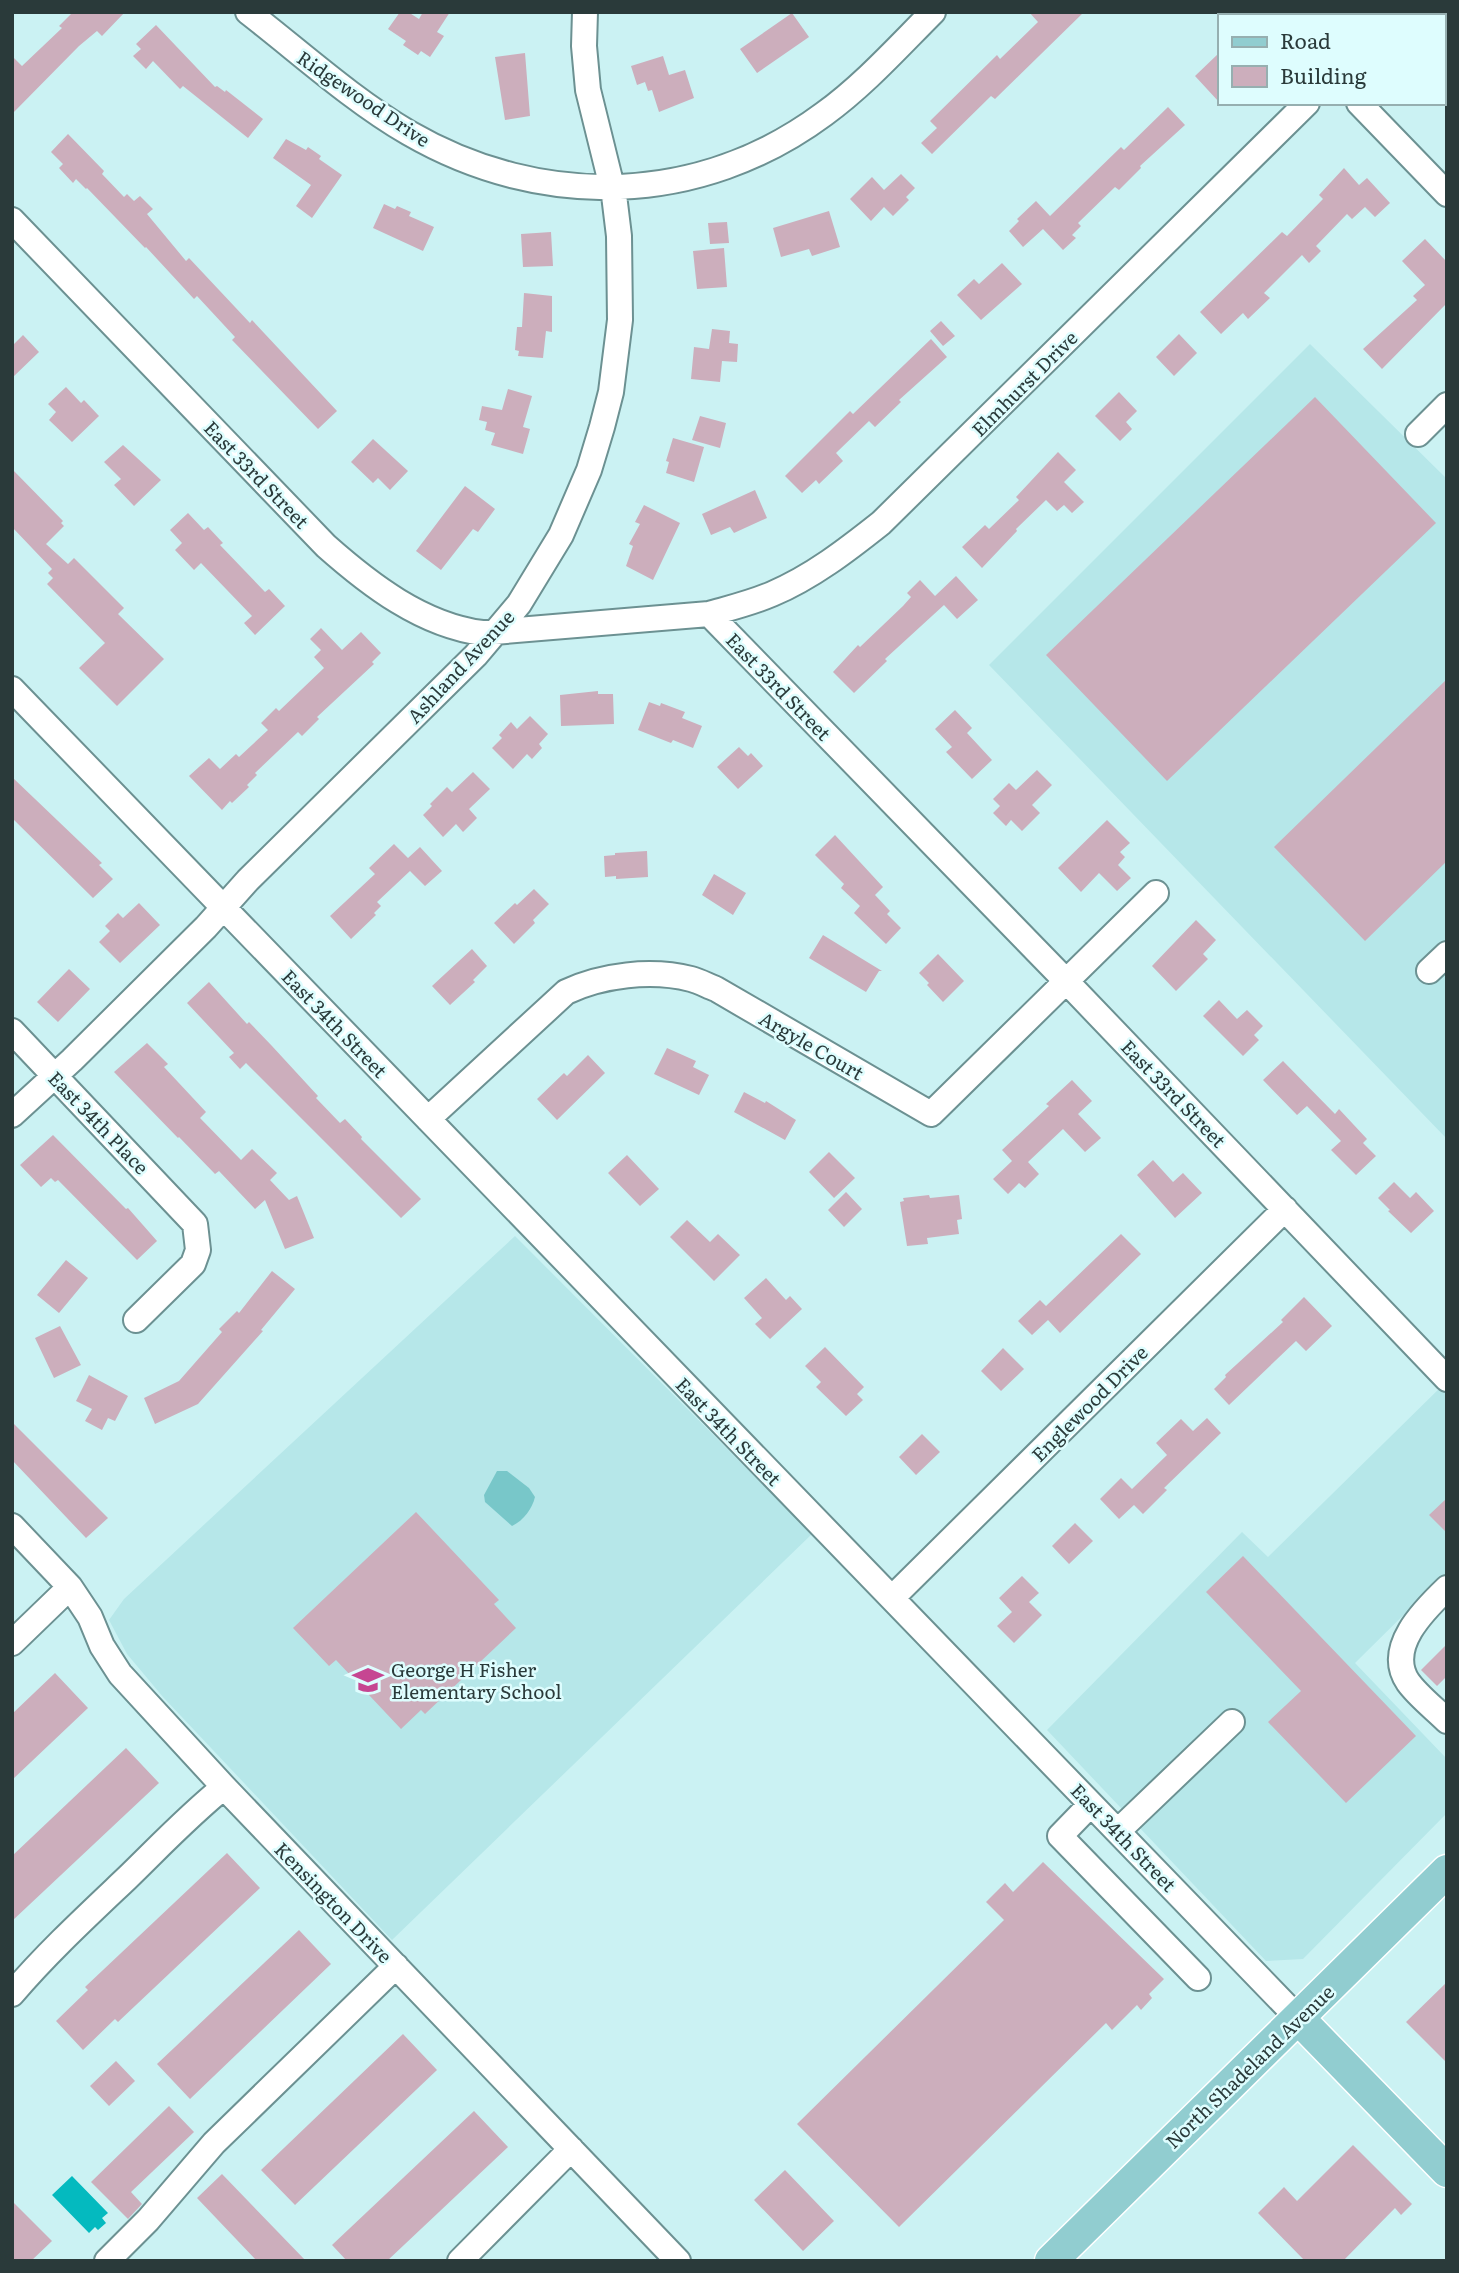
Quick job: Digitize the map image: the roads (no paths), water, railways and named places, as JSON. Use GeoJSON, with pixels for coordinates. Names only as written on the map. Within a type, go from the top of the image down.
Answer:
{"type":"FeatureCollection","features":[{"type":"Feature","properties":{"kind":"main road","name":"North Shadeland Avenue"},"geometry":{"type":"LineString","coordinates":[[1051,2261],[1447,1871]]}},
{"type":"Feature","properties":{"kind":"main road","name":"East 34th Street"},"geometry":{"type":"LineString","coordinates":[[1298,2018],[1447,2171]]}},
{"type":"Feature","properties":{"kind":"street","name":"Ridgewood Drive"},"geometry":{"type":"LineString","coordinates":[[248,12],[332,80],[410,134],[484,167],[535,181],[589,188],[669,182],[705,173],[755,155],[788,139],[847,96],[933,12]]}},
{"type":"Feature","properties":{"kind":"street","name":"Ashland Avenue"},"geometry":{"type":"LineString","coordinates":[[12,1115],[55,1076],[496,633],[529,589],[561,535],[589,470],[602,427],[611,392],[620,320],[619,236],[612,187],[588,90],[584,46],[585,12]]}},
{"type":"Feature","properties":{"kind":"street","name":"Elmhurst Drive"},"geometry":{"type":"LineString","coordinates":[[709,614],[744,605],[794,584],[881,523],[1305,105]]}},
{"type":"Feature","properties":{"kind":"street"},"geometry":{"type":"LineString","coordinates":[[1361,105],[1447,194]]}},
{"type":"Feature","properties":{"kind":"street","name":"East 33rd Street"},"geometry":{"type":"LineString","coordinates":[[12,220],[327,546],[354,571],[398,601],[462,631],[496,633],[709,614],[1066,981],[1447,1379]]}},
{"type":"Feature","properties":{"kind":"street"},"geometry":{"type":"LineString","coordinates":[[1418,434],[1447,405]]}},
{"type":"Feature","properties":{"kind":"street","name":"East 34th Street"},"geometry":{"type":"LineString","coordinates":[[12,689],[1298,2018]]}},
{"type":"Feature","properties":{"kind":"street","name":"Argyle Court"},"geometry":{"type":"LineString","coordinates":[[428,1119],[566,992],[597,981],[651,975],[691,979],[716,989],[931,1114],[1156,893]]}},
{"type":"Feature","properties":{"kind":"street","name":"East 34th Place"},"geometry":{"type":"LineString","coordinates":[[12,1031],[186,1213],[197,1230],[196,1257],[188,1270],[136,1320]]}},
{"type":"Feature","properties":{"kind":"street","name":"Englewood Drive"},"geometry":{"type":"LineString","coordinates":[[892,1598],[1285,1209]]}},
{"type":"Feature","properties":{"kind":"street","name":"Kensington Drive"},"geometry":{"type":"LineString","coordinates":[[12,1527],[70,1587],[90,1617],[102,1646],[120,1674],[224,1787],[678,2261]]}},
{"type":"Feature","properties":{"kind":"street"},"geometry":{"type":"LineString","coordinates":[[12,1643],[70,1587]]}},
{"type":"Feature","properties":{"kind":"street"},"geometry":{"type":"LineString","coordinates":[[1447,1588],[1421,1613],[1406,1638],[1402,1663],[1407,1681],[1447,1721]]}},
{"type":"Feature","properties":{"kind":"street"},"geometry":{"type":"LineString","coordinates":[[1118,1831],[1232,1722]]}},
{"type":"Feature","properties":{"kind":"street"},"geometry":{"type":"LineString","coordinates":[[12,1994],[33,1969],[93,1910],[224,1787]]}},
{"type":"Feature","properties":{"kind":"street"},"geometry":{"type":"LineString","coordinates":[[1091,1804],[1060,1836],[1198,1978]]}},
{"type":"Feature","properties":{"kind":"street"},"geometry":{"type":"LineString","coordinates":[[107,2261],[148,2220],[214,2143],[396,1966]]}},
{"type":"Feature","properties":{"kind":"street"},"geometry":{"type":"LineString","coordinates":[[460,2261],[571,2149]]}},
{"type":"Feature","properties":{"kind":"place","name":"George H Fisher Elementary School"},"geometry":{"type":"Point","coordinates":[368,1680]}}]}
